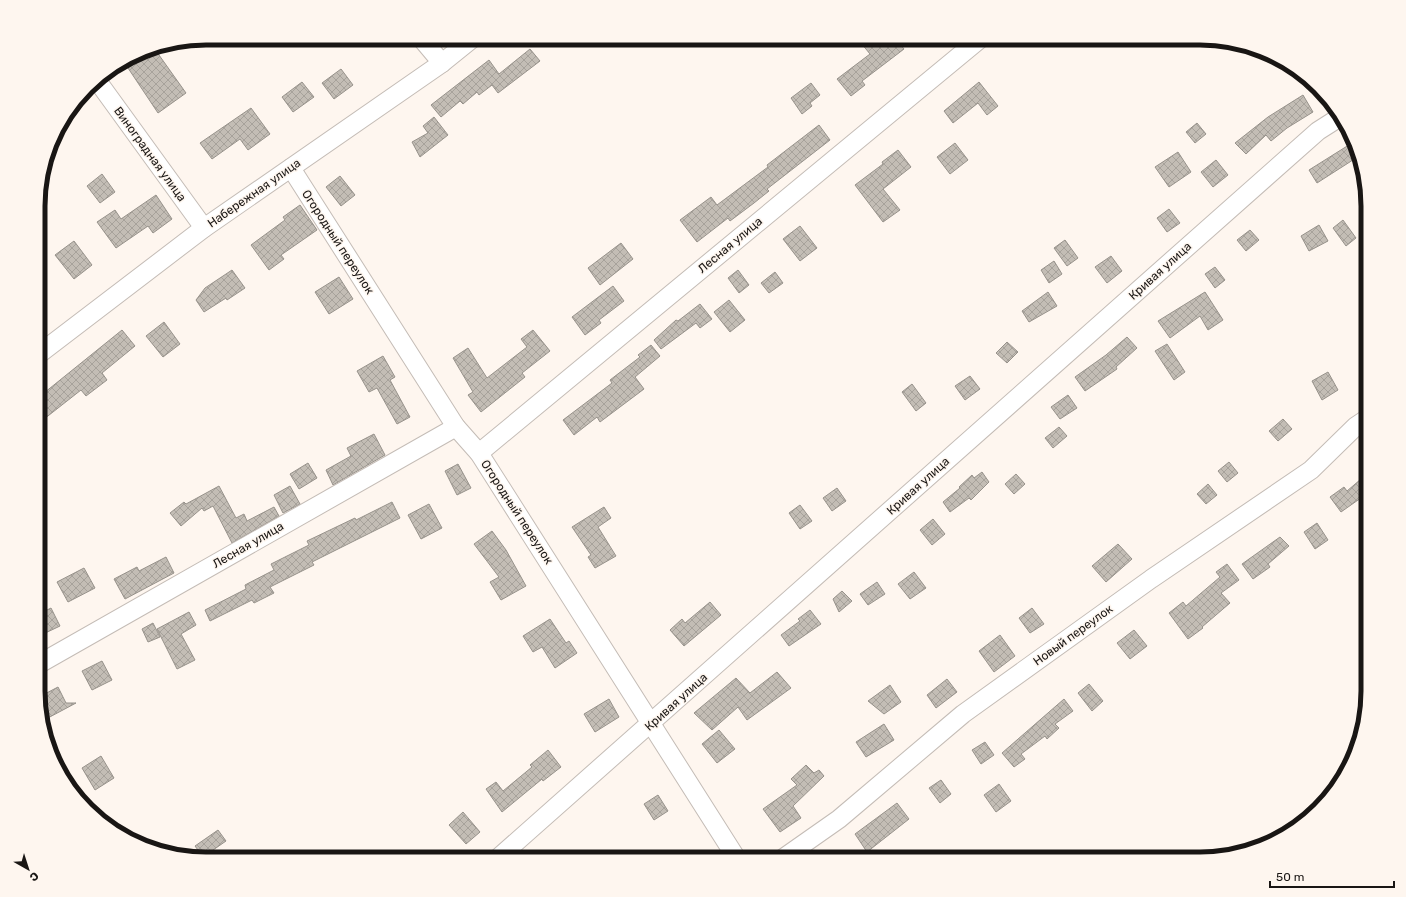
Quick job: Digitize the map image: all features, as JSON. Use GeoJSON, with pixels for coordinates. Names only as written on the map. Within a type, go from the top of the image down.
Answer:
{"type":"FeatureCollection","features":[{"type":"Feature","properties":{"kind":"street"},"geometry":{"type":"LineString","coordinates":[[427,45],[442,63]]}},
{"type":"Feature","properties":{"kind":"street","name":"Набережная улица"},"geometry":{"type":"LineString","coordinates":[[45,349],[204,228],[442,63],[465,45]]}},
{"type":"Feature","properties":{"kind":"street","name":"Лесная улица"},"geometry":{"type":"LineString","coordinates":[[479,453],[973,45]]}},
{"type":"Feature","properties":{"kind":"street","name":"Виноградная улица"},"geometry":{"type":"LineString","coordinates":[[100,85],[204,228]]}},
{"type":"Feature","properties":{"kind":"street","name":"Кривая улица"},"geometry":{"type":"LineString","coordinates":[[506,852],[1312,136],[1336,120]]}},
{"type":"Feature","properties":{"kind":"street","name":"Огородный переулок"},"geometry":{"type":"LineString","coordinates":[[291,168],[456,427],[479,453],[734,852]]}},
{"type":"Feature","properties":{"kind":"street","name":"Новый переулок"},"geometry":{"type":"LineString","coordinates":[[792,852],[839,819],[963,714],[1151,579],[1311,470],[1361,423]]}},
{"type":"Feature","properties":{"kind":"street","name":"Лесная улица"},"geometry":{"type":"LineString","coordinates":[[45,661],[456,427]]}},
{"type":"Feature","properties":{"kind":"building"},"geometry":{"type":"Polygon","coordinates":[[[863,45],[901,45],[904,49],[862,81],[865,85],[851,96],[837,79],[870,54],[863,45]]]}},
{"type":"Feature","properties":{"kind":"building"},"geometry":{"type":"Polygon","coordinates":[[[530,49],[540,61],[498,93],[492,85],[479,95],[477,92],[463,104],[460,101],[441,117],[431,105],[489,60],[499,74],[530,49]]]}},
{"type":"Feature","properties":{"kind":"building"},"geometry":{"type":"Polygon","coordinates":[[[158,53],[186,93],[158,113],[127,66],[145,57],[158,53]]]}},
{"type":"Feature","properties":{"kind":"building"},"geometry":{"type":"Polygon","coordinates":[[[341,69],[353,85],[334,99],[322,83],[341,69]]]}},
{"type":"Feature","properties":{"kind":"building"},"geometry":{"type":"Polygon","coordinates":[[[302,82],[314,97],[293,112],[282,97],[302,82]]]}},
{"type":"Feature","properties":{"kind":"building"},"geometry":{"type":"Polygon","coordinates":[[[979,82],[998,106],[987,115],[978,103],[953,123],[944,111],[979,82]]]}},
{"type":"Feature","properties":{"kind":"building"},"geometry":{"type":"Polygon","coordinates":[[[811,83],[820,95],[810,103],[812,106],[802,114],[791,98],[811,83]]]}},
{"type":"Feature","properties":{"kind":"building"},"geometry":{"type":"Polygon","coordinates":[[[1303,95],[1313,112],[1287,128],[1271,141],[1266,135],[1246,154],[1235,143],[1268,117],[1303,95]]]}},
{"type":"Feature","properties":{"kind":"building"},"geometry":{"type":"Polygon","coordinates":[[[251,108],[270,134],[248,150],[240,139],[212,159],[200,143],[251,108]]]}},
{"type":"Feature","properties":{"kind":"building"},"geometry":{"type":"Polygon","coordinates":[[[434,117],[448,135],[420,157],[412,142],[428,133],[423,126],[434,117]]]}},
{"type":"Feature","properties":{"kind":"building"},"geometry":{"type":"Polygon","coordinates":[[[1197,123],[1206,134],[1195,143],[1186,132],[1197,123]]]}},
{"type":"Feature","properties":{"kind":"building"},"geometry":{"type":"Polygon","coordinates":[[[819,125],[830,140],[767,189],[769,191],[754,203],[730,221],[728,218],[697,242],[680,220],[711,197],[717,205],[768,167],[767,165],[819,125]]]}},
{"type":"Feature","properties":{"kind":"building"},"geometry":{"type":"Polygon","coordinates":[[[955,143],[968,160],[950,174],[937,157],[955,143]]]}},
{"type":"Feature","properties":{"kind":"building"},"geometry":{"type":"Polygon","coordinates":[[[1349,145],[1354,159],[1317,183],[1309,170],[1349,145]]]}},
{"type":"Feature","properties":{"kind":"building"},"geometry":{"type":"Polygon","coordinates":[[[898,150],[911,167],[883,189],[900,210],[883,222],[855,185],[883,164],[882,162],[898,150]]]}},
{"type":"Feature","properties":{"kind":"building"},"geometry":{"type":"Polygon","coordinates":[[[1178,152],[1191,172],[1169,187],[1155,167],[1178,152]]]}},
{"type":"Feature","properties":{"kind":"building"},"geometry":{"type":"Polygon","coordinates":[[[1216,160],[1228,175],[1213,187],[1201,172],[1216,160]]]}},
{"type":"Feature","properties":{"kind":"building"},"geometry":{"type":"Polygon","coordinates":[[[102,174],[115,192],[100,203],[87,186],[102,174]]]}},
{"type":"Feature","properties":{"kind":"building"},"geometry":{"type":"Polygon","coordinates":[[[340,176],[355,195],[341,206],[326,187],[340,176]]]}},
{"type":"Feature","properties":{"kind":"building"},"geometry":{"type":"Polygon","coordinates":[[[156,195],[172,219],[153,233],[148,226],[116,248],[97,222],[115,210],[121,219],[156,195]]]}},
{"type":"Feature","properties":{"kind":"building"},"geometry":{"type":"Polygon","coordinates":[[[300,205],[317,230],[281,255],[284,259],[269,270],[251,245],[285,220],[283,217],[300,205]]]}},
{"type":"Feature","properties":{"kind":"building"},"geometry":{"type":"Polygon","coordinates":[[[1169,209],[1180,223],[1167,232],[1157,218],[1169,209]]]}},
{"type":"Feature","properties":{"kind":"building"},"geometry":{"type":"Polygon","coordinates":[[[1343,220],[1356,238],[1346,246],[1333,228],[1343,220]]]}},
{"type":"Feature","properties":{"kind":"building"},"geometry":{"type":"Polygon","coordinates":[[[1319,225],[1328,241],[1309,251],[1301,236],[1319,225]]]}},
{"type":"Feature","properties":{"kind":"building"},"geometry":{"type":"Polygon","coordinates":[[[800,226],[817,248],[800,261],[783,239],[800,226]]]}},
{"type":"Feature","properties":{"kind":"building"},"geometry":{"type":"Polygon","coordinates":[[[1250,230],[1259,240],[1246,251],[1237,240],[1250,230]]]}},
{"type":"Feature","properties":{"kind":"building"},"geometry":{"type":"Polygon","coordinates":[[[1065,240],[1078,258],[1067,266],[1054,248],[1065,240]]]}},
{"type":"Feature","properties":{"kind":"building"},"geometry":{"type":"Polygon","coordinates":[[[74,241],[92,265],[74,279],[55,255],[74,241]]]}},
{"type":"Feature","properties":{"kind":"building"},"geometry":{"type":"Polygon","coordinates":[[[621,243],[633,259],[600,285],[588,268],[621,243]]]}},
{"type":"Feature","properties":{"kind":"building"},"geometry":{"type":"Polygon","coordinates":[[[1111,256],[1122,271],[1107,283],[1095,267],[1111,256]]]}},
{"type":"Feature","properties":{"kind":"building"},"geometry":{"type":"Polygon","coordinates":[[[1054,261],[1062,274],[1049,283],[1041,270],[1054,261]]]}},
{"type":"Feature","properties":{"kind":"building"},"geometry":{"type":"Polygon","coordinates":[[[1215,267],[1225,280],[1215,288],[1205,274],[1215,267]]]}},
{"type":"Feature","properties":{"kind":"building"},"geometry":{"type":"Polygon","coordinates":[[[232,270],[245,288],[227,300],[226,298],[204,312],[196,300],[205,288],[232,270]]]}},
{"type":"Feature","properties":{"kind":"building"},"geometry":{"type":"Polygon","coordinates":[[[738,270],[749,285],[739,293],[728,278],[738,270]]]}},
{"type":"Feature","properties":{"kind":"building"},"geometry":{"type":"Polygon","coordinates":[[[775,272],[783,283],[769,293],[761,283],[775,272]]]}},
{"type":"Feature","properties":{"kind":"building"},"geometry":{"type":"Polygon","coordinates":[[[339,277],[353,299],[329,314],[315,292],[339,277]]]}},
{"type":"Feature","properties":{"kind":"building"},"geometry":{"type":"Polygon","coordinates":[[[613,286],[624,301],[599,320],[601,323],[585,335],[572,317],[613,286]]]}},
{"type":"Feature","properties":{"kind":"building"},"geometry":{"type":"Polygon","coordinates":[[[1048,292],[1057,306],[1029,322],[1022,311],[1048,292]]]}},
{"type":"Feature","properties":{"kind":"building"},"geometry":{"type":"Polygon","coordinates":[[[1205,292],[1223,320],[1208,330],[1200,316],[1170,338],[1158,321],[1205,292]]]}},
{"type":"Feature","properties":{"kind":"building"},"geometry":{"type":"Polygon","coordinates":[[[729,300],[745,320],[730,332],[714,312],[729,300]]]}},
{"type":"Feature","properties":{"kind":"building"},"geometry":{"type":"Polygon","coordinates":[[[700,304],[712,319],[700,328],[696,323],[661,349],[654,340],[676,320],[678,321],[700,304]]]}},
{"type":"Feature","properties":{"kind":"building"},"geometry":{"type":"Polygon","coordinates":[[[164,322],[180,344],[163,357],[146,336],[164,322]]]}},
{"type":"Feature","properties":{"kind":"building"},"geometry":{"type":"Polygon","coordinates":[[[122,330],[135,346],[102,373],[107,380],[86,396],[81,390],[45,418],[45,392],[122,330]]]}},
{"type":"Feature","properties":{"kind":"building"},"geometry":{"type":"Polygon","coordinates":[[[533,330],[550,351],[522,373],[525,377],[481,412],[468,395],[473,392],[453,358],[468,348],[487,378],[527,347],[521,339],[533,330]]]}},
{"type":"Feature","properties":{"kind":"building"},"geometry":{"type":"Polygon","coordinates":[[[1127,337],[1137,348],[1116,367],[1117,369],[1085,391],[1075,377],[1106,355],[1127,337]]]}},
{"type":"Feature","properties":{"kind":"building"},"geometry":{"type":"Polygon","coordinates":[[[1007,342],[1018,352],[1007,363],[996,353],[1007,342]]]}},
{"type":"Feature","properties":{"kind":"building"},"geometry":{"type":"Polygon","coordinates":[[[1167,344],[1185,372],[1174,380],[1155,351],[1167,344]]]}},
{"type":"Feature","properties":{"kind":"building"},"geometry":{"type":"Polygon","coordinates":[[[651,345],[660,356],[635,377],[644,389],[600,422],[597,417],[574,435],[563,420],[612,383],[610,380],[640,357],[638,355],[651,345]]]}},
{"type":"Feature","properties":{"kind":"building"},"geometry":{"type":"Polygon","coordinates":[[[383,356],[395,377],[390,380],[410,417],[397,424],[377,388],[369,392],[357,371],[383,356]]]}},
{"type":"Feature","properties":{"kind":"building"},"geometry":{"type":"Polygon","coordinates":[[[1328,372],[1338,390],[1322,400],[1312,381],[1328,372]]]}},
{"type":"Feature","properties":{"kind":"building"},"geometry":{"type":"Polygon","coordinates":[[[970,376],[980,389],[965,400],[955,386],[970,376]]]}},
{"type":"Feature","properties":{"kind":"building"},"geometry":{"type":"Polygon","coordinates":[[[912,384],[926,403],[916,411],[902,392],[912,384]]]}},
{"type":"Feature","properties":{"kind":"building"},"geometry":{"type":"Polygon","coordinates":[[[1068,395],[1077,408],[1060,419],[1051,407],[1068,395]]]}},
{"type":"Feature","properties":{"kind":"building"},"geometry":{"type":"Polygon","coordinates":[[[1283,419],[1292,429],[1278,441],[1269,431],[1283,419]]]}},
{"type":"Feature","properties":{"kind":"building"},"geometry":{"type":"Polygon","coordinates":[[[1059,427],[1067,436],[1053,448],[1045,438],[1059,427]]]}},
{"type":"Feature","properties":{"kind":"building"},"geometry":{"type":"Polygon","coordinates":[[[374,434],[385,455],[333,485],[326,470],[351,456],[347,448],[374,434]]]}},
{"type":"Feature","properties":{"kind":"building"},"geometry":{"type":"Polygon","coordinates":[[[1229,462],[1238,473],[1227,482],[1218,471],[1229,462]]]}},
{"type":"Feature","properties":{"kind":"building"},"geometry":{"type":"Polygon","coordinates":[[[308,463],[317,478],[299,489],[290,474],[308,463]]]}},
{"type":"Feature","properties":{"kind":"building"},"geometry":{"type":"Polygon","coordinates":[[[458,464],[471,488],[457,495],[445,471],[458,464]]]}},
{"type":"Feature","properties":{"kind":"building"},"geometry":{"type":"Polygon","coordinates":[[[982,472],[989,482],[971,500],[969,498],[950,512],[943,502],[960,488],[959,487],[972,475],[974,478],[982,472]]]}},
{"type":"Feature","properties":{"kind":"building"},"geometry":{"type":"Polygon","coordinates":[[[1016,474],[1025,484],[1014,494],[1005,484],[1016,474]]]}},
{"type":"Feature","properties":{"kind":"building"},"geometry":{"type":"Polygon","coordinates":[[[1361,479],[1361,498],[1341,512],[1330,497],[1344,487],[1347,491],[1361,479]]]}},
{"type":"Feature","properties":{"kind":"building"},"geometry":{"type":"Polygon","coordinates":[[[1208,484],[1217,495],[1206,504],[1197,494],[1208,484]]]}},
{"type":"Feature","properties":{"kind":"building"},"geometry":{"type":"Polygon","coordinates":[[[219,486],[236,518],[244,514],[247,521],[274,507],[279,516],[232,543],[213,506],[204,511],[202,508],[181,526],[170,513],[184,502],[186,504],[219,486]]]}},
{"type":"Feature","properties":{"kind":"building"},"geometry":{"type":"Polygon","coordinates":[[[290,486],[300,504],[283,513],[274,495],[290,486]]]}},
{"type":"Feature","properties":{"kind":"building"},"geometry":{"type":"Polygon","coordinates":[[[837,488],[846,501],[832,511],[823,498],[837,488]]]}},
{"type":"Feature","properties":{"kind":"building"},"geometry":{"type":"Polygon","coordinates":[[[392,502],[400,518],[312,562],[314,565],[270,587],[274,593],[254,603],[252,600],[210,621],[205,610],[246,589],[245,585],[274,570],[271,564],[309,545],[307,541],[355,518],[356,520],[392,502]]]}},
{"type":"Feature","properties":{"kind":"building"},"geometry":{"type":"Polygon","coordinates":[[[429,504],[442,528],[421,539],[408,515],[429,504]]]}},
{"type":"Feature","properties":{"kind":"building"},"geometry":{"type":"Polygon","coordinates":[[[800,505],[812,521],[800,529],[789,513],[800,505]]]}},
{"type":"Feature","properties":{"kind":"building"},"geometry":{"type":"Polygon","coordinates":[[[604,507],[611,518],[598,527],[616,556],[595,568],[588,557],[591,555],[572,527],[604,507]]]}},
{"type":"Feature","properties":{"kind":"building"},"geometry":{"type":"Polygon","coordinates":[[[933,519],[945,534],[932,545],[920,530],[933,519]]]}},
{"type":"Feature","properties":{"kind":"building"},"geometry":{"type":"Polygon","coordinates":[[[1317,523],[1328,540],[1315,549],[1304,532],[1317,523]]]}},
{"type":"Feature","properties":{"kind":"building"},"geometry":{"type":"Polygon","coordinates":[[[492,531],[506,550],[526,586],[501,600],[490,582],[499,577],[474,544],[492,531]]]}},
{"type":"Feature","properties":{"kind":"building"},"geometry":{"type":"Polygon","coordinates":[[[1280,537],[1289,546],[1268,564],[1270,567],[1253,579],[1242,564],[1280,537]]]}},
{"type":"Feature","properties":{"kind":"building"},"geometry":{"type":"Polygon","coordinates":[[[1118,544],[1132,559],[1106,582],[1092,566],[1118,544]]]}},
{"type":"Feature","properties":{"kind":"building"},"geometry":{"type":"Polygon","coordinates":[[[166,557],[174,573],[125,599],[114,579],[137,567],[139,571],[166,557]]]}},
{"type":"Feature","properties":{"kind":"building"},"geometry":{"type":"Polygon","coordinates":[[[1227,564],[1239,580],[1221,593],[1230,603],[1202,627],[1203,628],[1188,639],[1169,613],[1183,602],[1186,606],[1220,577],[1216,572],[1227,564]]]}},
{"type":"Feature","properties":{"kind":"building"},"geometry":{"type":"Polygon","coordinates":[[[84,568],[95,588],[68,602],[57,582],[84,568]]]}},
{"type":"Feature","properties":{"kind":"building"},"geometry":{"type":"Polygon","coordinates":[[[914,572],[926,588],[910,599],[898,584],[914,572]]]}},
{"type":"Feature","properties":{"kind":"building"},"geometry":{"type":"Polygon","coordinates":[[[877,582],[885,594],[868,605],[860,594],[877,582]]]}},
{"type":"Feature","properties":{"kind":"building"},"geometry":{"type":"Polygon","coordinates":[[[842,591],[852,601],[839,612],[833,599],[842,591]]]}},
{"type":"Feature","properties":{"kind":"building"},"geometry":{"type":"Polygon","coordinates":[[[710,602],[721,615],[684,646],[670,630],[682,619],[685,623],[710,602]]]}},
{"type":"Feature","properties":{"kind":"building"},"geometry":{"type":"Polygon","coordinates":[[[51,608],[60,626],[45,633],[45,611],[51,608]]]}},
{"type":"Feature","properties":{"kind":"building"},"geometry":{"type":"Polygon","coordinates":[[[1032,608],[1044,624],[1030,633],[1019,618],[1032,608]]]}},
{"type":"Feature","properties":{"kind":"building"},"geometry":{"type":"Polygon","coordinates":[[[810,610],[821,624],[789,646],[781,635],[800,621],[798,619],[810,610]]]}},
{"type":"Feature","properties":{"kind":"building"},"geometry":{"type":"Polygon","coordinates":[[[189,612],[196,625],[181,634],[195,660],[177,669],[157,629],[189,612]]]}},
{"type":"Feature","properties":{"kind":"building"},"geometry":{"type":"Polygon","coordinates":[[[550,619],[566,643],[569,641],[577,653],[555,668],[542,647],[533,652],[523,636],[550,619]]]}},
{"type":"Feature","properties":{"kind":"building"},"geometry":{"type":"Polygon","coordinates":[[[153,623],[160,637],[148,642],[142,629],[153,623]]]}},
{"type":"Feature","properties":{"kind":"building"},"geometry":{"type":"Polygon","coordinates":[[[1134,630],[1147,646],[1130,659],[1117,643],[1134,630]]]}},
{"type":"Feature","properties":{"kind":"building"},"geometry":{"type":"Polygon","coordinates":[[[1000,635],[1015,656],[994,672],[979,651],[1000,635]]]}},
{"type":"Feature","properties":{"kind":"building"},"geometry":{"type":"Polygon","coordinates":[[[102,661],[112,680],[92,690],[82,671],[102,661]]]}},
{"type":"Feature","properties":{"kind":"building"},"geometry":{"type":"Polygon","coordinates":[[[777,672],[791,688],[747,720],[738,707],[712,730],[694,713],[736,678],[750,693],[777,672]]]}},
{"type":"Feature","properties":{"kind":"building"},"geometry":{"type":"Polygon","coordinates":[[[947,679],[957,692],[936,708],[927,695],[947,679]]]}},
{"type":"Feature","properties":{"kind":"building"},"geometry":{"type":"Polygon","coordinates":[[[1089,684],[1103,701],[1092,711],[1078,693],[1089,684]]]}},
{"type":"Feature","properties":{"kind":"building"},"geometry":{"type":"Polygon","coordinates":[[[890,685],[901,702],[884,714],[868,701],[890,685]]]}},
{"type":"Feature","properties":{"kind":"building"},"geometry":{"type":"Polygon","coordinates":[[[58,687],[66,703],[76,703],[47,718],[45,694],[58,687]]]}},
{"type":"Feature","properties":{"kind":"building"},"geometry":{"type":"Polygon","coordinates":[[[609,699],[619,717],[595,732],[584,714],[609,699]]]}},
{"type":"Feature","properties":{"kind":"building"},"geometry":{"type":"Polygon","coordinates":[[[1064,699],[1073,711],[1055,724],[1059,728],[1047,739],[1045,736],[1021,754],[1025,759],[1014,767],[1002,753],[1064,699]]]}},
{"type":"Feature","properties":{"kind":"building"},"geometry":{"type":"Polygon","coordinates":[[[884,724],[894,740],[866,757],[856,742],[884,724]]]}},
{"type":"Feature","properties":{"kind":"building"},"geometry":{"type":"Polygon","coordinates":[[[719,730],[735,749],[717,763],[702,744],[719,730]]]}},
{"type":"Feature","properties":{"kind":"building"},"geometry":{"type":"Polygon","coordinates":[[[985,742],[994,755],[981,764],[972,750],[985,742]]]}},
{"type":"Feature","properties":{"kind":"building"},"geometry":{"type":"Polygon","coordinates":[[[548,750],[561,767],[543,781],[542,779],[502,812],[486,789],[496,782],[503,791],[532,767],[530,765],[548,750]]]}},
{"type":"Feature","properties":{"kind":"building"},"geometry":{"type":"Polygon","coordinates":[[[101,756],[114,778],[95,790],[82,768],[101,756]]]}},
{"type":"Feature","properties":{"kind":"building"},"geometry":{"type":"Polygon","coordinates":[[[806,765],[814,773],[819,770],[824,776],[793,806],[801,818],[780,832],[763,809],[797,785],[791,779],[806,765]]]}},
{"type":"Feature","properties":{"kind":"building"},"geometry":{"type":"Polygon","coordinates":[[[941,780],[951,794],[940,803],[929,788],[941,780]]]}},
{"type":"Feature","properties":{"kind":"building"},"geometry":{"type":"Polygon","coordinates":[[[999,784],[1011,801],[996,812],[984,795],[999,784]]]}},
{"type":"Feature","properties":{"kind":"building"},"geometry":{"type":"Polygon","coordinates":[[[658,795],[668,811],[654,820],[644,804],[658,795]]]}},
{"type":"Feature","properties":{"kind":"building"},"geometry":{"type":"Polygon","coordinates":[[[897,803],[909,819],[867,852],[855,834],[897,803]]]}},
{"type":"Feature","properties":{"kind":"building"},"geometry":{"type":"Polygon","coordinates":[[[463,812],[480,832],[466,844],[449,825],[463,812]]]}},
{"type":"Feature","properties":{"kind":"building"},"geometry":{"type":"Polygon","coordinates":[[[218,830],[226,841],[210,852],[199,852],[195,846],[218,830]]]}}]}
